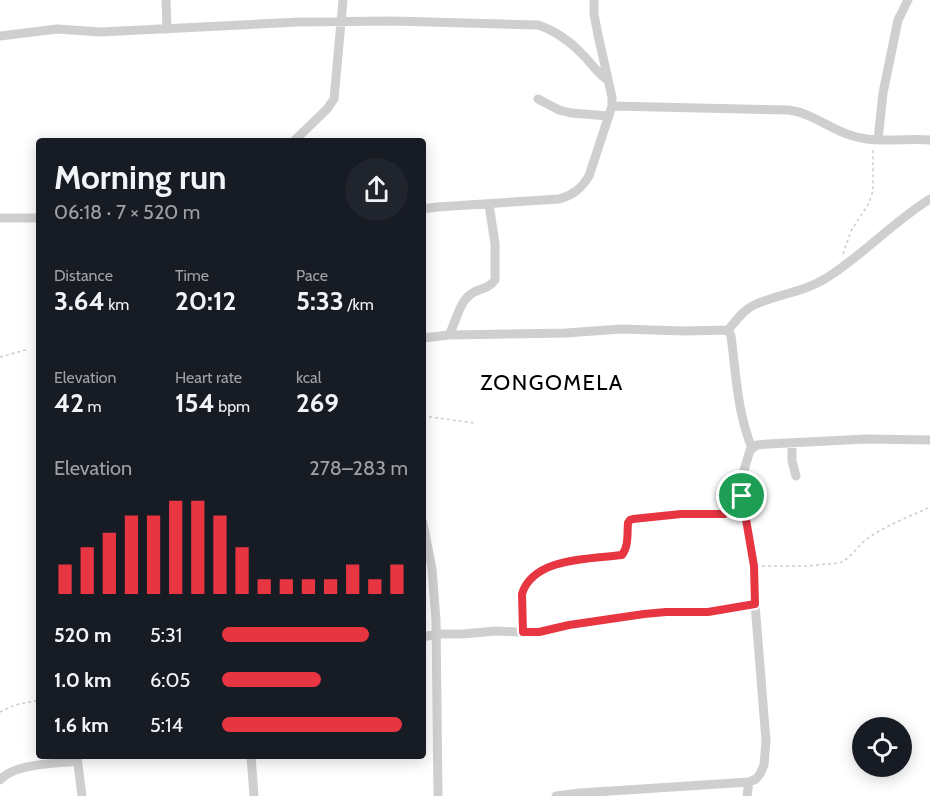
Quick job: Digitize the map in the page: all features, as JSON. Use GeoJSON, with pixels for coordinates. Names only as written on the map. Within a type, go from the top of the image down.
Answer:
{"type":"FeatureCollection","features":[{"type":"Feature","properties":{"kind":"street"},"geometry":{"type":"LineString","coordinates":[[166,0],[167,29]]}},
{"type":"Feature","properties":{"kind":"street"},"geometry":{"type":"LineString","coordinates":[[297,138],[327,109],[333,99],[343,0]]}},
{"type":"Feature","properties":{"kind":"street"},"geometry":{"type":"LineString","coordinates":[[426,209],[559,200],[576,192],[582,186],[589,176],[612,106],[612,90],[598,35],[594,0]]}},
{"type":"Feature","properties":{"kind":"street"},"geometry":{"type":"LineString","coordinates":[[875,139],[898,20],[908,0]]}},
{"type":"Feature","properties":{"kind":"street"},"geometry":{"type":"LineString","coordinates":[[0,36],[57,29],[100,32],[289,22],[393,21],[538,25],[548,28],[581,53],[599,74],[608,80]]}},
{"type":"Feature","properties":{"kind":"street"},"geometry":{"type":"LineString","coordinates":[[538,99],[559,111],[609,116]]}},
{"type":"Feature","properties":{"kind":"street"},"geometry":{"type":"LineString","coordinates":[[612,106],[794,111],[852,136],[875,139],[930,140]]}},
{"type":"Feature","properties":{"kind":"street"},"geometry":{"type":"LineString","coordinates":[[426,338],[621,329],[684,332],[728,330],[742,314],[755,305],[805,289],[825,279],[851,261],[915,208],[930,199]]}},
{"type":"Feature","properties":{"kind":"street"},"geometry":{"type":"LineString","coordinates":[[449,335],[467,297],[490,286],[495,280],[495,244],[489,204]]}},
{"type":"Feature","properties":{"kind":"street"},"geometry":{"type":"LineString","coordinates":[[0,218],[36,218]]}},
{"type":"Feature","properties":{"kind":"street"},"geometry":{"type":"LineString","coordinates":[[728,330],[731,336],[736,390],[746,434],[752,448]]}},
{"type":"Feature","properties":{"kind":"street"},"geometry":{"type":"LineString","coordinates":[[556,796],[749,782],[756,779],[764,765],[766,741],[754,566],[742,496],[746,460],[752,448],[768,444],[867,439],[930,440]]}},
{"type":"Feature","properties":{"kind":"street"},"geometry":{"type":"LineString","coordinates":[[792,443],[792,461],[796,476]]}},
{"type":"Feature","properties":{"kind":"street"},"geometry":{"type":"LineString","coordinates":[[426,538],[432,569],[436,634],[438,796]]}},
{"type":"Feature","properties":{"kind":"street"},"geometry":{"type":"LineString","coordinates":[[426,636],[495,631],[539,632],[569,625],[644,614],[708,612],[755,604]]}},
{"type":"Feature","properties":{"kind":"street"},"geometry":{"type":"LineString","coordinates":[[0,780],[12,770],[71,759]]}},
{"type":"Feature","properties":{"kind":"street"},"geometry":{"type":"LineString","coordinates":[[77,759],[82,796]]}},
{"type":"Feature","properties":{"kind":"street"},"geometry":{"type":"LineString","coordinates":[[251,759],[254,796]]}},
{"type":"Feature","properties":{"kind":"street"},"geometry":{"type":"LineString","coordinates":[[747,796],[749,782]]}},
{"type":"Feature","properties":{"kind":"path"},"geometry":{"type":"LineString","coordinates":[[843,254],[851,231],[869,203],[873,191],[875,139]]}},
{"type":"Feature","properties":{"kind":"path"},"geometry":{"type":"LineString","coordinates":[[0,357],[29,350]]}},
{"type":"Feature","properties":{"kind":"path"},"geometry":{"type":"LineString","coordinates":[[426,416],[475,423]]}},
{"type":"Feature","properties":{"kind":"path"},"geometry":{"type":"LineString","coordinates":[[523,632],[523,589],[536,573],[545,567],[622,555],[627,545],[630,520],[681,514],[724,514],[733,510],[742,496]]}},
{"type":"Feature","properties":{"kind":"path"},"geometry":{"type":"LineString","coordinates":[[754,566],[807,566],[839,563],[854,553],[867,538],[930,507]]}},
{"type":"Feature","properties":{"kind":"path"},"geometry":{"type":"LineString","coordinates":[[0,712],[15,705],[36,701]]}},
{"type":"Feature","properties":{"kind":"district","name":"ZONGOMELA"},"geometry":{"type":"Point","coordinates":[552,382]}},
{"type":"Feature","properties":{"kind":"route"},"geometry":{"type":"LineString","coordinates":[[742,496],[754,566],[755,604],[708,612],[644,614],[569,625],[533,633],[523,632],[523,589],[536,573],[545,567],[622,555],[627,545],[630,520],[639,517],[681,514],[730,513],[742,496]]}}]}
